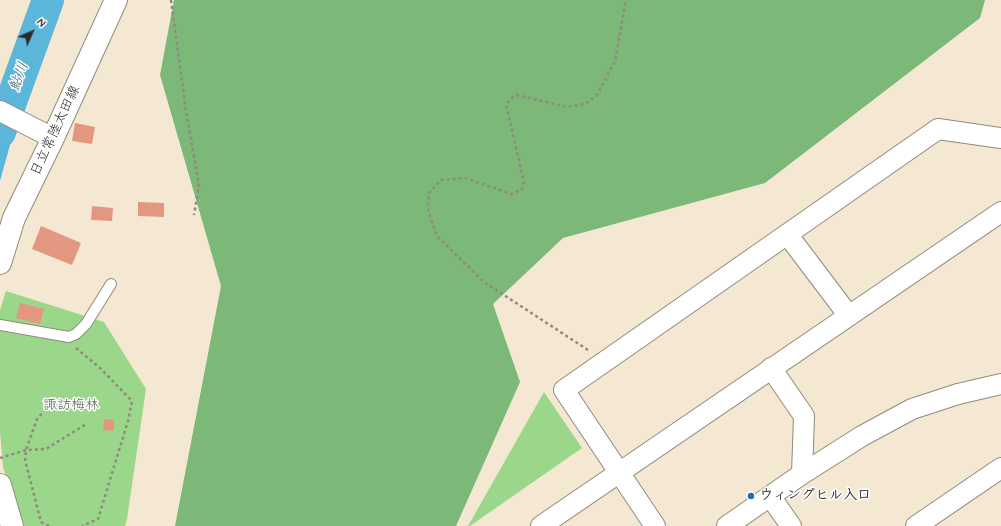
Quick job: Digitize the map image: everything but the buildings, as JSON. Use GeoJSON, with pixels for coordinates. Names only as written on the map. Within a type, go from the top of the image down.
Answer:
{"type":"FeatureCollection","features":[{"type":"Feature","properties":{"kind":"main road","name":"日立常陸太田線"},"geometry":{"type":"LineString","coordinates":[[0,263],[14,218],[53,138],[116,0]]}},
{"type":"Feature","properties":{"kind":"main road"},"geometry":{"type":"LineString","coordinates":[[0,485],[12,526]]}},
{"type":"Feature","properties":{"kind":"street"},"geometry":{"type":"LineString","coordinates":[[0,111],[53,138]]}},
{"type":"Feature","properties":{"kind":"street"},"geometry":{"type":"LineString","coordinates":[[655,526],[564,390],[938,129],[1001,138]]}},
{"type":"Feature","properties":{"kind":"street"},"geometry":{"type":"LineString","coordinates":[[542,526],[1001,212]]}},
{"type":"Feature","properties":{"kind":"street"},"geometry":{"type":"LineString","coordinates":[[787,234],[849,316]]}},
{"type":"Feature","properties":{"kind":"street"},"geometry":{"type":"LineString","coordinates":[[771,368],[804,416],[802,474]]}},
{"type":"Feature","properties":{"kind":"street"},"geometry":{"type":"LineString","coordinates":[[727,526],[802,474],[862,436],[912,409],[958,394],[1001,384]]}},
{"type":"Feature","properties":{"kind":"street"},"geometry":{"type":"LineString","coordinates":[[916,526],[1001,468]]}},
{"type":"Feature","properties":{"kind":"street"},"geometry":{"type":"LineString","coordinates":[[770,496],[791,526]]}},
{"type":"Feature","properties":{"kind":"lane"},"geometry":{"type":"LineString","coordinates":[[0,325],[69,337],[76,334],[86,324],[95,312],[111,284]]}},
{"type":"Feature","properties":{"kind":"path"},"geometry":{"type":"LineString","coordinates":[[171,0],[186,111],[200,185],[194,215]]}},
{"type":"Feature","properties":{"kind":"path"},"geometry":{"type":"LineString","coordinates":[[592,352],[484,282],[438,236],[428,210],[429,193],[441,180],[465,178],[512,194],[522,189],[524,182],[506,106],[510,99],[517,95],[567,107],[585,104],[597,94],[615,61],[626,0]]}},
{"type":"Feature","properties":{"kind":"path"},"geometry":{"type":"LineString","coordinates":[[57,336],[62,341],[73,346],[100,368],[132,401],[128,421],[98,519],[82,526]]}},
{"type":"Feature","properties":{"kind":"path"},"geometry":{"type":"LineString","coordinates":[[49,526],[41,522],[25,460],[26,450],[37,419],[51,404],[56,404]]}},
{"type":"Feature","properties":{"kind":"path"},"geometry":{"type":"LineString","coordinates":[[0,458],[26,450],[46,449],[86,424]]}},
{"type":"Feature","properties":{"kind":"green space"},"geometry":{"type":"Polygon","coordinates":[[[174,0],[985,0],[980,18],[765,183],[563,238],[493,304],[520,382],[456,526],[175,526],[221,286],[160,75],[174,0]]]}},
{"type":"Feature","properties":{"kind":"green space","name":"諏訪梅林"},"geometry":{"type":"Polygon","coordinates":[[[6,291],[104,322],[146,389],[125,526],[24,526],[3,467],[0,431],[0,310],[6,291]]]}},
{"type":"Feature","properties":{"kind":"green space"},"geometry":{"type":"Polygon","coordinates":[[[544,392],[582,448],[468,526],[544,392]]]}},
{"type":"Feature","properties":{"kind":"water"},"geometry":{"type":"Polygon","coordinates":[[[0,120],[15,127],[0,181],[0,120]]]}},
{"type":"Feature","properties":{"kind":"waterway","name":"鮎川"},"geometry":{"type":"LineString","coordinates":[[0,132],[48,0]]}},
{"type":"Feature","properties":{"kind":"place","name":"ウィングヒル入口"},"geometry":{"type":"Point","coordinates":[751,496]}}]}
